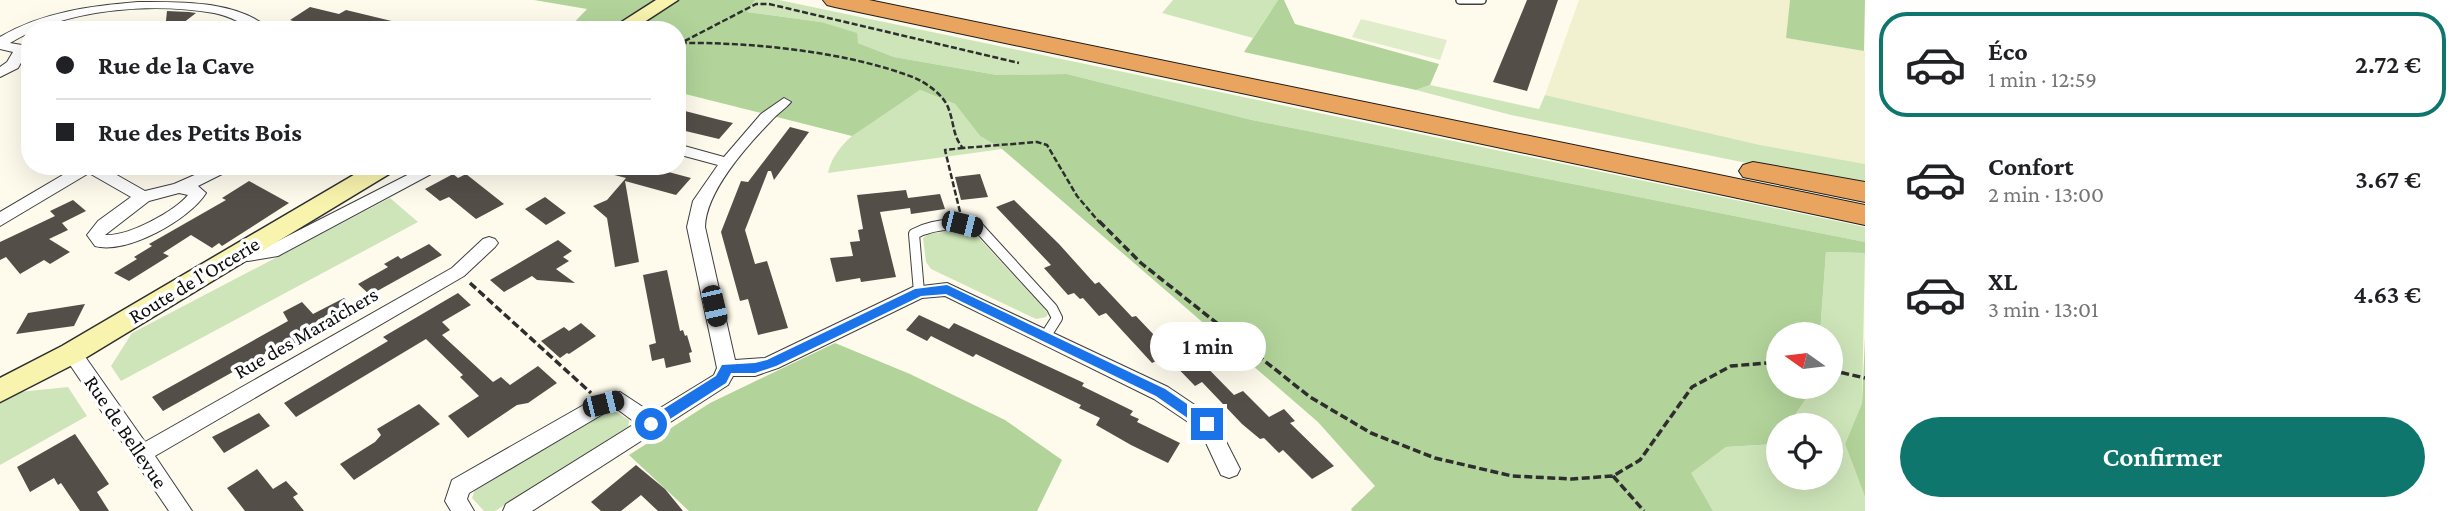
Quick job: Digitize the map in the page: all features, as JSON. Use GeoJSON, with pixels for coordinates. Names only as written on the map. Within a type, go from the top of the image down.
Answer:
{"type":"FeatureCollection","features":[{"type":"Feature","properties":{"kind":"highway"},"geometry":{"type":"LineString","coordinates":[[835,0],[1865,215]]}},
{"type":"Feature","properties":{"kind":"highway"},"geometry":{"type":"LineString","coordinates":[[897,0],[1865,200]]}},
{"type":"Feature","properties":{"kind":"highway"},"geometry":{"type":"LineString","coordinates":[[1693,165],[1767,173],[1865,192]]}},
{"type":"Feature","properties":{"kind":"street"},"geometry":{"type":"LineString","coordinates":[[633,21],[669,0]]}},
{"type":"Feature","properties":{"kind":"street"},"geometry":{"type":"LineString","coordinates":[[45,21],[106,7],[151,2],[186,3],[220,10],[244,21]]}},
{"type":"Feature","properties":{"kind":"street"},"geometry":{"type":"LineString","coordinates":[[0,44],[21,30]]}},
{"type":"Feature","properties":{"kind":"street"},"geometry":{"type":"LineString","coordinates":[[0,44],[17,48],[20,52],[13,65],[0,73]]}},
{"type":"Feature","properties":{"kind":"street"},"geometry":{"type":"LineString","coordinates":[[513,511],[721,380],[727,368],[695,228],[695,214],[705,193],[728,163],[766,117],[784,102]]}},
{"type":"Feature","properties":{"kind":"street"},"geometry":{"type":"LineString","coordinates":[[686,151],[728,163]]}},
{"type":"Feature","properties":{"kind":"street"},"geometry":{"type":"LineString","coordinates":[[0,220],[76,175]]}},
{"type":"Feature","properties":{"kind":"street"},"geometry":{"type":"LineString","coordinates":[[104,175],[143,197]]}},
{"type":"Feature","properties":{"kind":"street"},"geometry":{"type":"LineString","coordinates":[[178,188],[189,188],[198,193],[192,202],[135,236],[119,242],[102,242],[96,235],[104,225],[143,197],[178,188],[209,175]]}},
{"type":"Feature","properties":{"kind":"street","name":"Route de l'Orcerie"},"geometry":{"type":"LineString","coordinates":[[0,391],[72,353],[371,175]]}},
{"type":"Feature","properties":{"kind":"street"},"geometry":{"type":"LineString","coordinates":[[244,250],[248,255],[272,252],[421,175]]}},
{"type":"Feature","properties":{"kind":"street","name":"Rue des Maraîchers"},"geometry":{"type":"LineString","coordinates":[[141,454],[458,272],[489,243]]}},
{"type":"Feature","properties":{"kind":"street"},"geometry":{"type":"LineString","coordinates":[[727,368],[755,368],[771,363],[919,292],[947,289],[1161,393],[1207,424],[1229,469]]}},
{"type":"Feature","properties":{"kind":"street","name":"Rue de Bellevue"},"geometry":{"type":"LineString","coordinates":[[72,353],[181,511]]}},
{"type":"Feature","properties":{"kind":"street"},"geometry":{"type":"LineString","coordinates":[[463,511],[456,501],[460,487],[603,404],[620,400],[651,424]]}},
{"type":"Feature","properties":{"kind":"lane"},"geometry":{"type":"LineString","coordinates":[[1460,0],[1482,0]]}},
{"type":"Feature","properties":{"kind":"lane"},"geometry":{"type":"LineString","coordinates":[[919,292],[914,234],[923,228],[962,224],[979,228],[1052,308],[1058,318],[1045,337]]}},
{"type":"Feature","properties":{"kind":"path"},"geometry":{"type":"LineString","coordinates":[[686,40],[756,4],[769,4],[1019,63]]}},
{"type":"Feature","properties":{"kind":"path"},"geometry":{"type":"LineString","coordinates":[[686,44],[712,42],[762,46],[841,58],[897,72],[926,84],[947,105],[956,139],[963,148]]}},
{"type":"Feature","properties":{"kind":"path"},"geometry":{"type":"LineString","coordinates":[[962,224],[945,150],[1037,142],[1047,145],[1077,196],[1141,262],[1310,397],[1371,433],[1435,458],[1512,476],[1572,479],[1614,477],[1640,460],[1692,387],[1731,366],[1766,363]]}},
{"type":"Feature","properties":{"kind":"path"},"geometry":{"type":"LineString","coordinates":[[458,272],[603,404]]}},
{"type":"Feature","properties":{"kind":"path"},"geometry":{"type":"LineString","coordinates":[[1843,373],[1865,378]]}},
{"type":"Feature","properties":{"kind":"path"},"geometry":{"type":"LineString","coordinates":[[1614,477],[1644,511]]}},
{"type":"Feature","properties":{"kind":"green space"},"geometry":{"type":"Polygon","coordinates":[[[534,0],[655,0],[620,21],[576,21],[587,9],[534,0]]]}},
{"type":"Feature","properties":{"kind":"green space"},"geometry":{"type":"Polygon","coordinates":[[[680,0],[755,0],[747,12],[821,22],[857,33],[858,43],[894,57],[997,75],[1067,74],[1252,120],[1865,242],[1865,253],[1826,252],[1821,322],[1766,322],[1766,399],[1806,399],[1796,413],[1766,413],[1766,445],[1726,447],[1691,473],[1713,511],[1352,511],[1375,486],[1318,422],[1002,149],[980,136],[955,104],[920,90],[852,136],[686,94],[686,21],[646,21],[680,0]]]}},
{"type":"Feature","properties":{"kind":"green space"},"geometry":{"type":"Polygon","coordinates":[[[755,0],[779,0],[1865,227],[1865,242],[1252,120],[1067,74],[997,75],[894,57],[858,43],[821,22],[747,12],[755,0]]]}},
{"type":"Feature","properties":{"kind":"green space"},"geometry":{"type":"Polygon","coordinates":[[[1173,0],[1278,0],[1253,38],[1162,13],[1173,0]]]}},
{"type":"Feature","properties":{"kind":"green space"},"geometry":{"type":"Polygon","coordinates":[[[1278,0],[1284,0],[1295,24],[1439,64],[1430,85],[1416,90],[1244,52],[1278,0]]]}},
{"type":"Feature","properties":{"kind":"green space"},"geometry":{"type":"Polygon","coordinates":[[[1579,0],[1790,0],[1786,38],[1865,51],[1865,164],[1760,145],[1545,95],[1579,0]]]}},
{"type":"Feature","properties":{"kind":"green space"},"geometry":{"type":"Polygon","coordinates":[[[1790,0],[1865,0],[1864,51],[1786,38],[1790,0]]]}},
{"type":"Feature","properties":{"kind":"green space"},"geometry":{"type":"Polygon","coordinates":[[[1361,19],[1447,40],[1440,60],[1352,37],[1361,19]]]}},
{"type":"Feature","properties":{"kind":"green space"},"geometry":{"type":"Polygon","coordinates":[[[1430,85],[1539,109],[1545,95],[1760,145],[1865,164],[1865,187],[1511,115],[1416,90],[1430,85]]]}},
{"type":"Feature","properties":{"kind":"green space"},"geometry":{"type":"Polygon","coordinates":[[[920,90],[955,104],[980,136],[1002,149],[828,173],[833,159],[853,135],[920,90]]]}},
{"type":"Feature","properties":{"kind":"green space"},"geometry":{"type":"Polygon","coordinates":[[[390,198],[418,222],[121,381],[111,366],[132,333],[390,198]]]}},
{"type":"Feature","properties":{"kind":"green space"},"geometry":{"type":"Polygon","coordinates":[[[958,230],[971,232],[978,237],[1041,305],[1048,314],[1046,317],[1036,319],[931,269],[926,262],[923,238],[928,234],[958,230]]]}},
{"type":"Feature","properties":{"kind":"green space"},"geometry":{"type":"Polygon","coordinates":[[[1826,252],[1865,253],[1862,403],[1845,444],[1865,497],[1865,511],[1713,511],[1690,473],[1726,447],[1766,445],[1766,490],[1843,490],[1843,413],[1796,413],[1806,399],[1843,399],[1843,322],[1821,322],[1826,252]]]}},
{"type":"Feature","properties":{"kind":"green space"},"geometry":{"type":"Polygon","coordinates":[[[1865,338],[1865,497],[1845,444],[1862,403],[1865,338]]]}},
{"type":"Feature","properties":{"kind":"green space"},"geometry":{"type":"Polygon","coordinates":[[[835,343],[910,374],[1005,420],[1062,460],[1037,511],[689,511],[629,455],[710,403],[835,343]]]}},
{"type":"Feature","properties":{"kind":"green space"},"geometry":{"type":"Polygon","coordinates":[[[68,387],[87,416],[0,465],[0,402],[19,392],[68,387]]]}},
{"type":"Feature","properties":{"kind":"green space"},"geometry":{"type":"Polygon","coordinates":[[[610,408],[629,420],[628,430],[495,511],[484,511],[472,498],[475,489],[610,408]]]}},
{"type":"Feature","properties":{"kind":"building"},"geometry":{"type":"Polygon","coordinates":[[[1527,0],[1558,0],[1527,91],[1493,82],[1527,0]]]}},
{"type":"Feature","properties":{"kind":"building"},"geometry":{"type":"Polygon","coordinates":[[[310,7],[339,14],[346,10],[392,21],[293,21],[290,20],[310,7]]]}},
{"type":"Feature","properties":{"kind":"building"},"geometry":{"type":"Polygon","coordinates":[[[167,11],[196,13],[186,21],[166,21],[167,11]]]}},
{"type":"Feature","properties":{"kind":"building"},"geometry":{"type":"Polygon","coordinates":[[[686,111],[733,123],[719,139],[686,131],[686,111]]]}},
{"type":"Feature","properties":{"kind":"building"},"geometry":{"type":"Polygon","coordinates":[[[790,127],[809,132],[774,180],[771,171],[768,171],[745,230],[755,264],[767,261],[788,328],[758,335],[748,299],[740,301],[721,232],[741,181],[748,182],[790,127]]]}},
{"type":"Feature","properties":{"kind":"building"},"geometry":{"type":"Polygon","coordinates":[[[980,174],[988,197],[961,200],[955,177],[980,174]]]}},
{"type":"Feature","properties":{"kind":"building"},"geometry":{"type":"Polygon","coordinates":[[[451,175],[458,178],[467,175],[504,204],[476,219],[449,197],[440,201],[425,189],[451,175]]]}},
{"type":"Feature","properties":{"kind":"building"},"geometry":{"type":"Polygon","coordinates":[[[614,175],[680,175],[691,178],[676,195],[625,181],[639,262],[615,267],[607,218],[593,206],[607,200],[626,178],[614,175]]]}},
{"type":"Feature","properties":{"kind":"building"},"geometry":{"type":"Polygon","coordinates":[[[249,181],[289,203],[222,246],[219,243],[212,248],[191,235],[163,253],[169,256],[129,281],[114,273],[137,259],[134,257],[152,246],[149,244],[226,200],[222,198],[249,181]]]}},
{"type":"Feature","properties":{"kind":"building"},"geometry":{"type":"Polygon","coordinates":[[[906,190],[908,198],[940,194],[945,209],[911,214],[910,208],[880,212],[896,277],[836,282],[830,258],[853,256],[850,242],[860,241],[858,230],[863,229],[857,195],[906,190]]]}},
{"type":"Feature","properties":{"kind":"building"},"geometry":{"type":"Polygon","coordinates":[[[545,197],[566,213],[546,225],[525,209],[545,197]]]}},
{"type":"Feature","properties":{"kind":"building"},"geometry":{"type":"Polygon","coordinates":[[[73,200],[86,211],[62,223],[68,230],[49,239],[70,252],[50,264],[44,260],[20,274],[6,257],[0,260],[0,242],[55,216],[50,211],[73,200]]]}},
{"type":"Feature","properties":{"kind":"building"},"geometry":{"type":"Polygon","coordinates":[[[1014,200],[1095,284],[1099,282],[1172,354],[1187,347],[1234,395],[1243,391],[1269,417],[1284,409],[1295,421],[1290,423],[1334,466],[1312,479],[1283,450],[1279,453],[1264,438],[1260,439],[1242,424],[1202,382],[1195,386],[1166,356],[1152,363],[1106,313],[1099,316],[1083,298],[1080,299],[1074,293],[1068,295],[1044,268],[1051,265],[996,207],[1014,200]]]}},
{"type":"Feature","properties":{"kind":"building"},"geometry":{"type":"Polygon","coordinates":[[[558,240],[572,251],[563,257],[569,261],[556,269],[575,283],[537,280],[532,276],[504,292],[490,280],[558,240]]]}},
{"type":"Feature","properties":{"kind":"building"},"geometry":{"type":"Polygon","coordinates":[[[429,244],[442,255],[370,295],[358,284],[388,267],[384,264],[398,256],[401,259],[429,244]]]}},
{"type":"Feature","properties":{"kind":"building"},"geometry":{"type":"Polygon","coordinates":[[[667,270],[680,331],[683,330],[685,336],[687,335],[692,352],[689,353],[691,362],[666,368],[664,358],[652,361],[649,345],[656,343],[643,275],[667,270]]]}},
{"type":"Feature","properties":{"kind":"building"},"geometry":{"type":"Polygon","coordinates":[[[458,293],[471,305],[442,322],[450,330],[442,335],[493,382],[501,377],[510,385],[538,366],[557,383],[528,403],[517,405],[468,438],[448,416],[479,396],[460,377],[463,375],[426,339],[296,417],[284,403],[388,341],[383,337],[458,293]]]}},
{"type":"Feature","properties":{"kind":"building"},"geometry":{"type":"Polygon","coordinates":[[[344,298],[356,310],[276,355],[272,350],[163,411],[152,397],[288,321],[283,312],[302,302],[313,314],[344,298]]]}},
{"type":"Feature","properties":{"kind":"building"},"geometry":{"type":"Polygon","coordinates":[[[85,304],[74,326],[16,334],[28,313],[85,304]]]}},
{"type":"Feature","properties":{"kind":"building"},"geometry":{"type":"Polygon","coordinates":[[[919,315],[949,329],[954,323],[1084,383],[1082,386],[1133,411],[1130,415],[1139,419],[1137,422],[1180,443],[1168,463],[1131,445],[1096,425],[1100,418],[1079,408],[1081,405],[976,354],[973,357],[931,336],[927,341],[906,330],[919,315]]]}},
{"type":"Feature","properties":{"kind":"building"},"geometry":{"type":"Polygon","coordinates":[[[581,323],[596,336],[569,354],[560,358],[541,341],[564,327],[569,331],[581,323]]]}},
{"type":"Feature","properties":{"kind":"building"},"geometry":{"type":"Polygon","coordinates":[[[419,404],[440,424],[354,480],[340,464],[375,442],[381,435],[377,429],[419,404]]]}},
{"type":"Feature","properties":{"kind":"building"},"geometry":{"type":"Polygon","coordinates":[[[259,413],[270,426],[224,453],[212,437],[259,413]]]}},
{"type":"Feature","properties":{"kind":"building"},"geometry":{"type":"Polygon","coordinates":[[[75,434],[109,484],[97,492],[109,511],[80,511],[61,483],[58,485],[54,478],[30,492],[17,467],[75,434]]]}},
{"type":"Feature","properties":{"kind":"building"},"geometry":{"type":"Polygon","coordinates":[[[636,465],[665,489],[683,511],[658,511],[641,495],[621,511],[601,511],[591,502],[636,465]]]}},
{"type":"Feature","properties":{"kind":"building"},"geometry":{"type":"Polygon","coordinates":[[[257,469],[273,489],[286,481],[298,494],[293,497],[304,511],[245,511],[227,488],[257,469]]]}},
{"type":"Feature","properties":{"kind":"route"},"geometry":{"type":"LineString","coordinates":[[651,424],[721,380],[727,368],[755,368],[771,363],[919,292],[947,289],[1161,393],[1207,424]]}}]}
